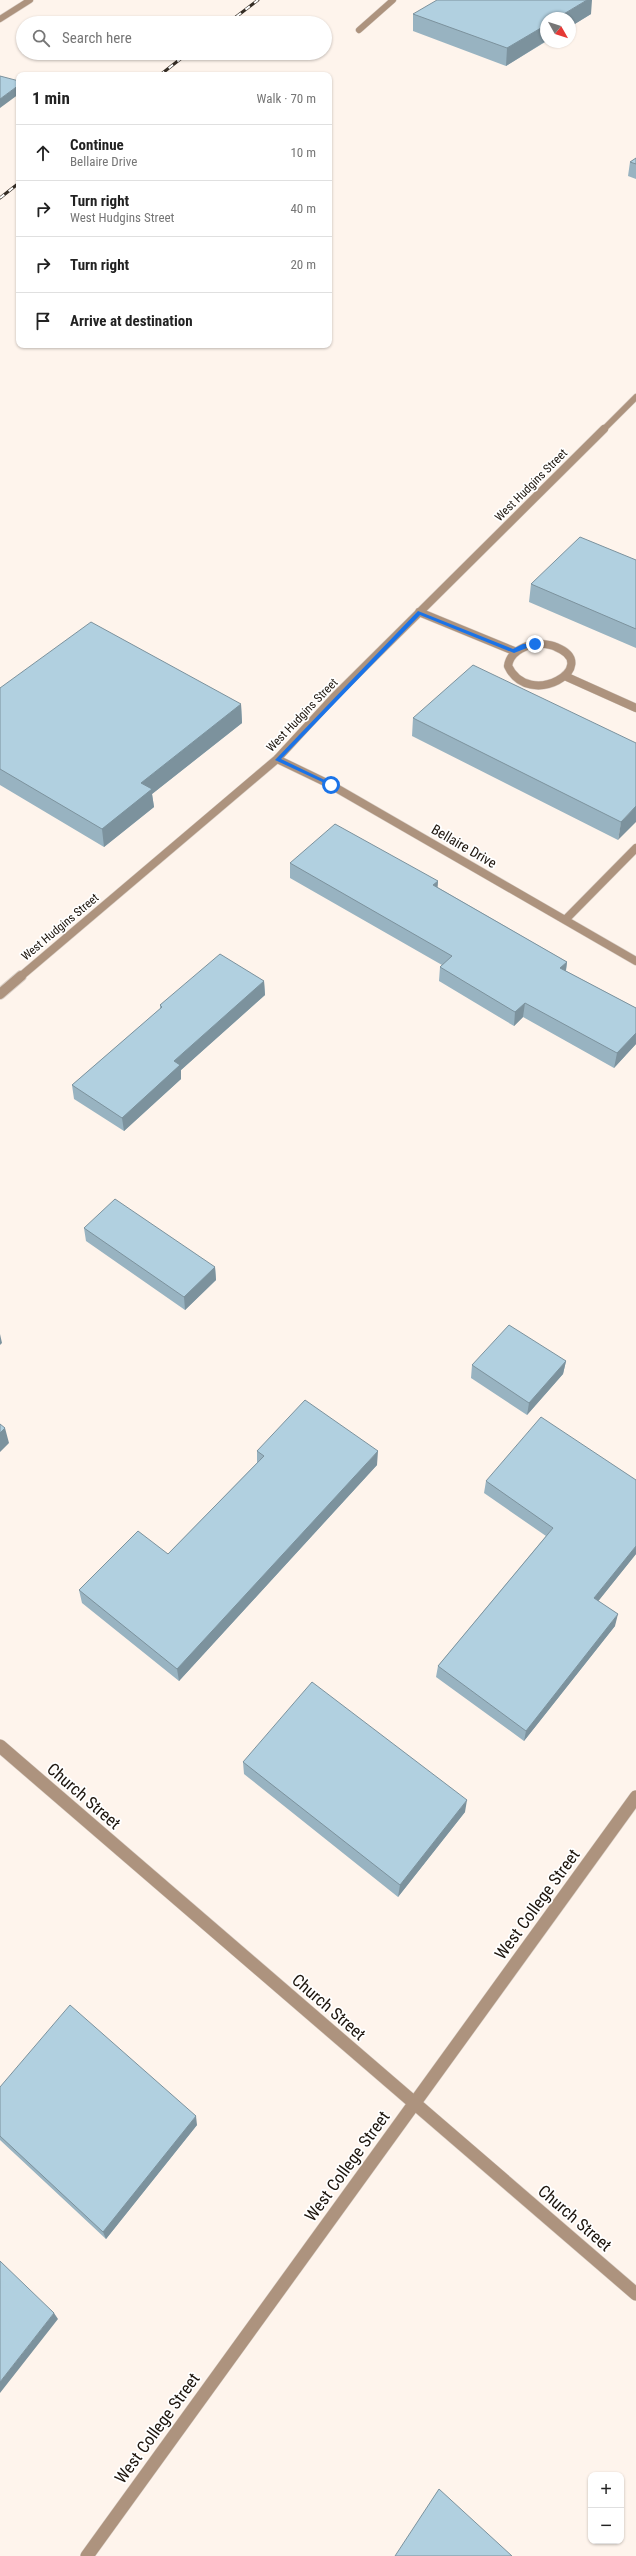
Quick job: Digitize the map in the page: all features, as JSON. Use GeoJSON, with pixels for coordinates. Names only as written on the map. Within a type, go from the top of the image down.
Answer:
{"type":"FeatureCollection","features":[{"type":"Feature","properties":{"kind":"street"},"geometry":{"type":"LineString","coordinates":[[0,19],[30,0]]}},
{"type":"Feature","properties":{"kind":"street"},"geometry":{"type":"LineString","coordinates":[[359,30],[393,0]]}},
{"type":"Feature","properties":{"kind":"street","name":"West Hudgins Street"},"geometry":{"type":"LineString","coordinates":[[0,994],[277,759],[419,612],[636,397]]}},
{"type":"Feature","properties":{"kind":"street"},"geometry":{"type":"LineString","coordinates":[[419,612],[514,651]]}},
{"type":"Feature","properties":{"kind":"street"},"geometry":{"type":"LineString","coordinates":[[535,644],[559,648],[567,654],[572,661],[572,670],[567,677],[546,685],[522,680],[513,674],[508,667],[509,659],[514,651],[523,646],[535,644]]}},
{"type":"Feature","properties":{"kind":"street"},"geometry":{"type":"LineString","coordinates":[[567,677],[636,708]]}},
{"type":"Feature","properties":{"kind":"street","name":"Bellaire Drive"},"geometry":{"type":"LineString","coordinates":[[277,759],[331,785],[566,919],[636,961]]}},
{"type":"Feature","properties":{"kind":"street"},"geometry":{"type":"LineString","coordinates":[[566,919],[636,848]]}},
{"type":"Feature","properties":{"kind":"street","name":"Church Street"},"geometry":{"type":"LineString","coordinates":[[0,1746],[636,2294]]}},
{"type":"Feature","properties":{"kind":"street","name":"West College Street"},"geometry":{"type":"LineString","coordinates":[[87,2556],[636,1797]]}},
{"type":"Feature","properties":{"kind":"building"},"geometry":{"type":"Polygon","coordinates":[[[437,0],[587,0],[567,12],[540,12],[540,29],[507,48],[413,14],[437,0]]]}},
{"type":"Feature","properties":{"kind":"building"},"geometry":{"type":"Polygon","coordinates":[[[0,76],[16,80],[16,87],[0,99],[0,76]]]}},
{"type":"Feature","properties":{"kind":"building"},"geometry":{"type":"Polygon","coordinates":[[[636,158],[636,164],[630,162],[636,158]]]}},
{"type":"Feature","properties":{"kind":"building"},"geometry":{"type":"Polygon","coordinates":[[[580,537],[636,560],[636,629],[531,584],[580,537]]]}},
{"type":"Feature","properties":{"kind":"building"},"geometry":{"type":"Polygon","coordinates":[[[91,622],[241,704],[141,783],[152,789],[102,829],[0,769],[0,688],[91,622]]]}},
{"type":"Feature","properties":{"kind":"building"},"geometry":{"type":"Polygon","coordinates":[[[473,665],[636,743],[636,806],[621,822],[413,718],[473,665]]]}},
{"type":"Feature","properties":{"kind":"building"},"geometry":{"type":"Polygon","coordinates":[[[335,824],[438,881],[433,885],[567,962],[560,968],[636,1008],[636,1033],[617,1053],[525,1003],[515,1012],[440,967],[452,956],[290,863],[335,824]]]}},
{"type":"Feature","properties":{"kind":"building"},"geometry":{"type":"Polygon","coordinates":[[[220,954],[264,981],[174,1061],[180,1065],[122,1118],[72,1085],[162,1007],[160,1005],[220,954]]]}},
{"type":"Feature","properties":{"kind":"building"},"geometry":{"type":"Polygon","coordinates":[[[115,1199],[215,1267],[184,1297],[84,1228],[115,1199]]]}},
{"type":"Feature","properties":{"kind":"building"},"geometry":{"type":"Polygon","coordinates":[[[509,1325],[566,1361],[529,1403],[472,1365],[509,1325]]]}},
{"type":"Feature","properties":{"kind":"building"},"geometry":{"type":"Polygon","coordinates":[[[305,1400],[378,1451],[177,1669],[79,1590],[138,1531],[168,1554],[264,1456],[257,1451],[305,1400]]]}},
{"type":"Feature","properties":{"kind":"building"},"geometry":{"type":"Polygon","coordinates":[[[541,1417],[636,1480],[636,1546],[594,1598],[618,1614],[526,1731],[438,1666],[553,1528],[486,1481],[541,1417]]]}},
{"type":"Feature","properties":{"kind":"building"},"geometry":{"type":"Polygon","coordinates":[[[0,1424],[5,1428],[0,1433],[0,1424]]]}},
{"type":"Feature","properties":{"kind":"building"},"geometry":{"type":"Polygon","coordinates":[[[312,1682],[467,1800],[400,1885],[243,1762],[312,1682]]]}},
{"type":"Feature","properties":{"kind":"building"},"geometry":{"type":"Polygon","coordinates":[[[70,2005],[196,2116],[103,2232],[0,2136],[0,2087],[70,2005]]]}},
{"type":"Feature","properties":{"kind":"building"},"geometry":{"type":"Polygon","coordinates":[[[0,2261],[54,2313],[0,2382],[0,2261]]]}},
{"type":"Feature","properties":{"kind":"building"},"geometry":{"type":"Polygon","coordinates":[[[439,2489],[512,2556],[395,2556],[439,2489]]]}},
{"type":"Feature","properties":{"kind":"railway"},"geometry":{"type":"LineString","coordinates":[[237,16],[258,0]]}},
{"type":"Feature","properties":{"kind":"railway"},"geometry":{"type":"LineString","coordinates":[[164,72],[179,60]]}},
{"type":"Feature","properties":{"kind":"railway"},"geometry":{"type":"LineString","coordinates":[[0,198],[16,185]]}},
{"type":"Feature","properties":{"kind":"route"},"geometry":{"type":"LineString","coordinates":[[331,785],[277,759],[335,696],[419,612],[514,651],[523,646],[535,644]]}}]}
